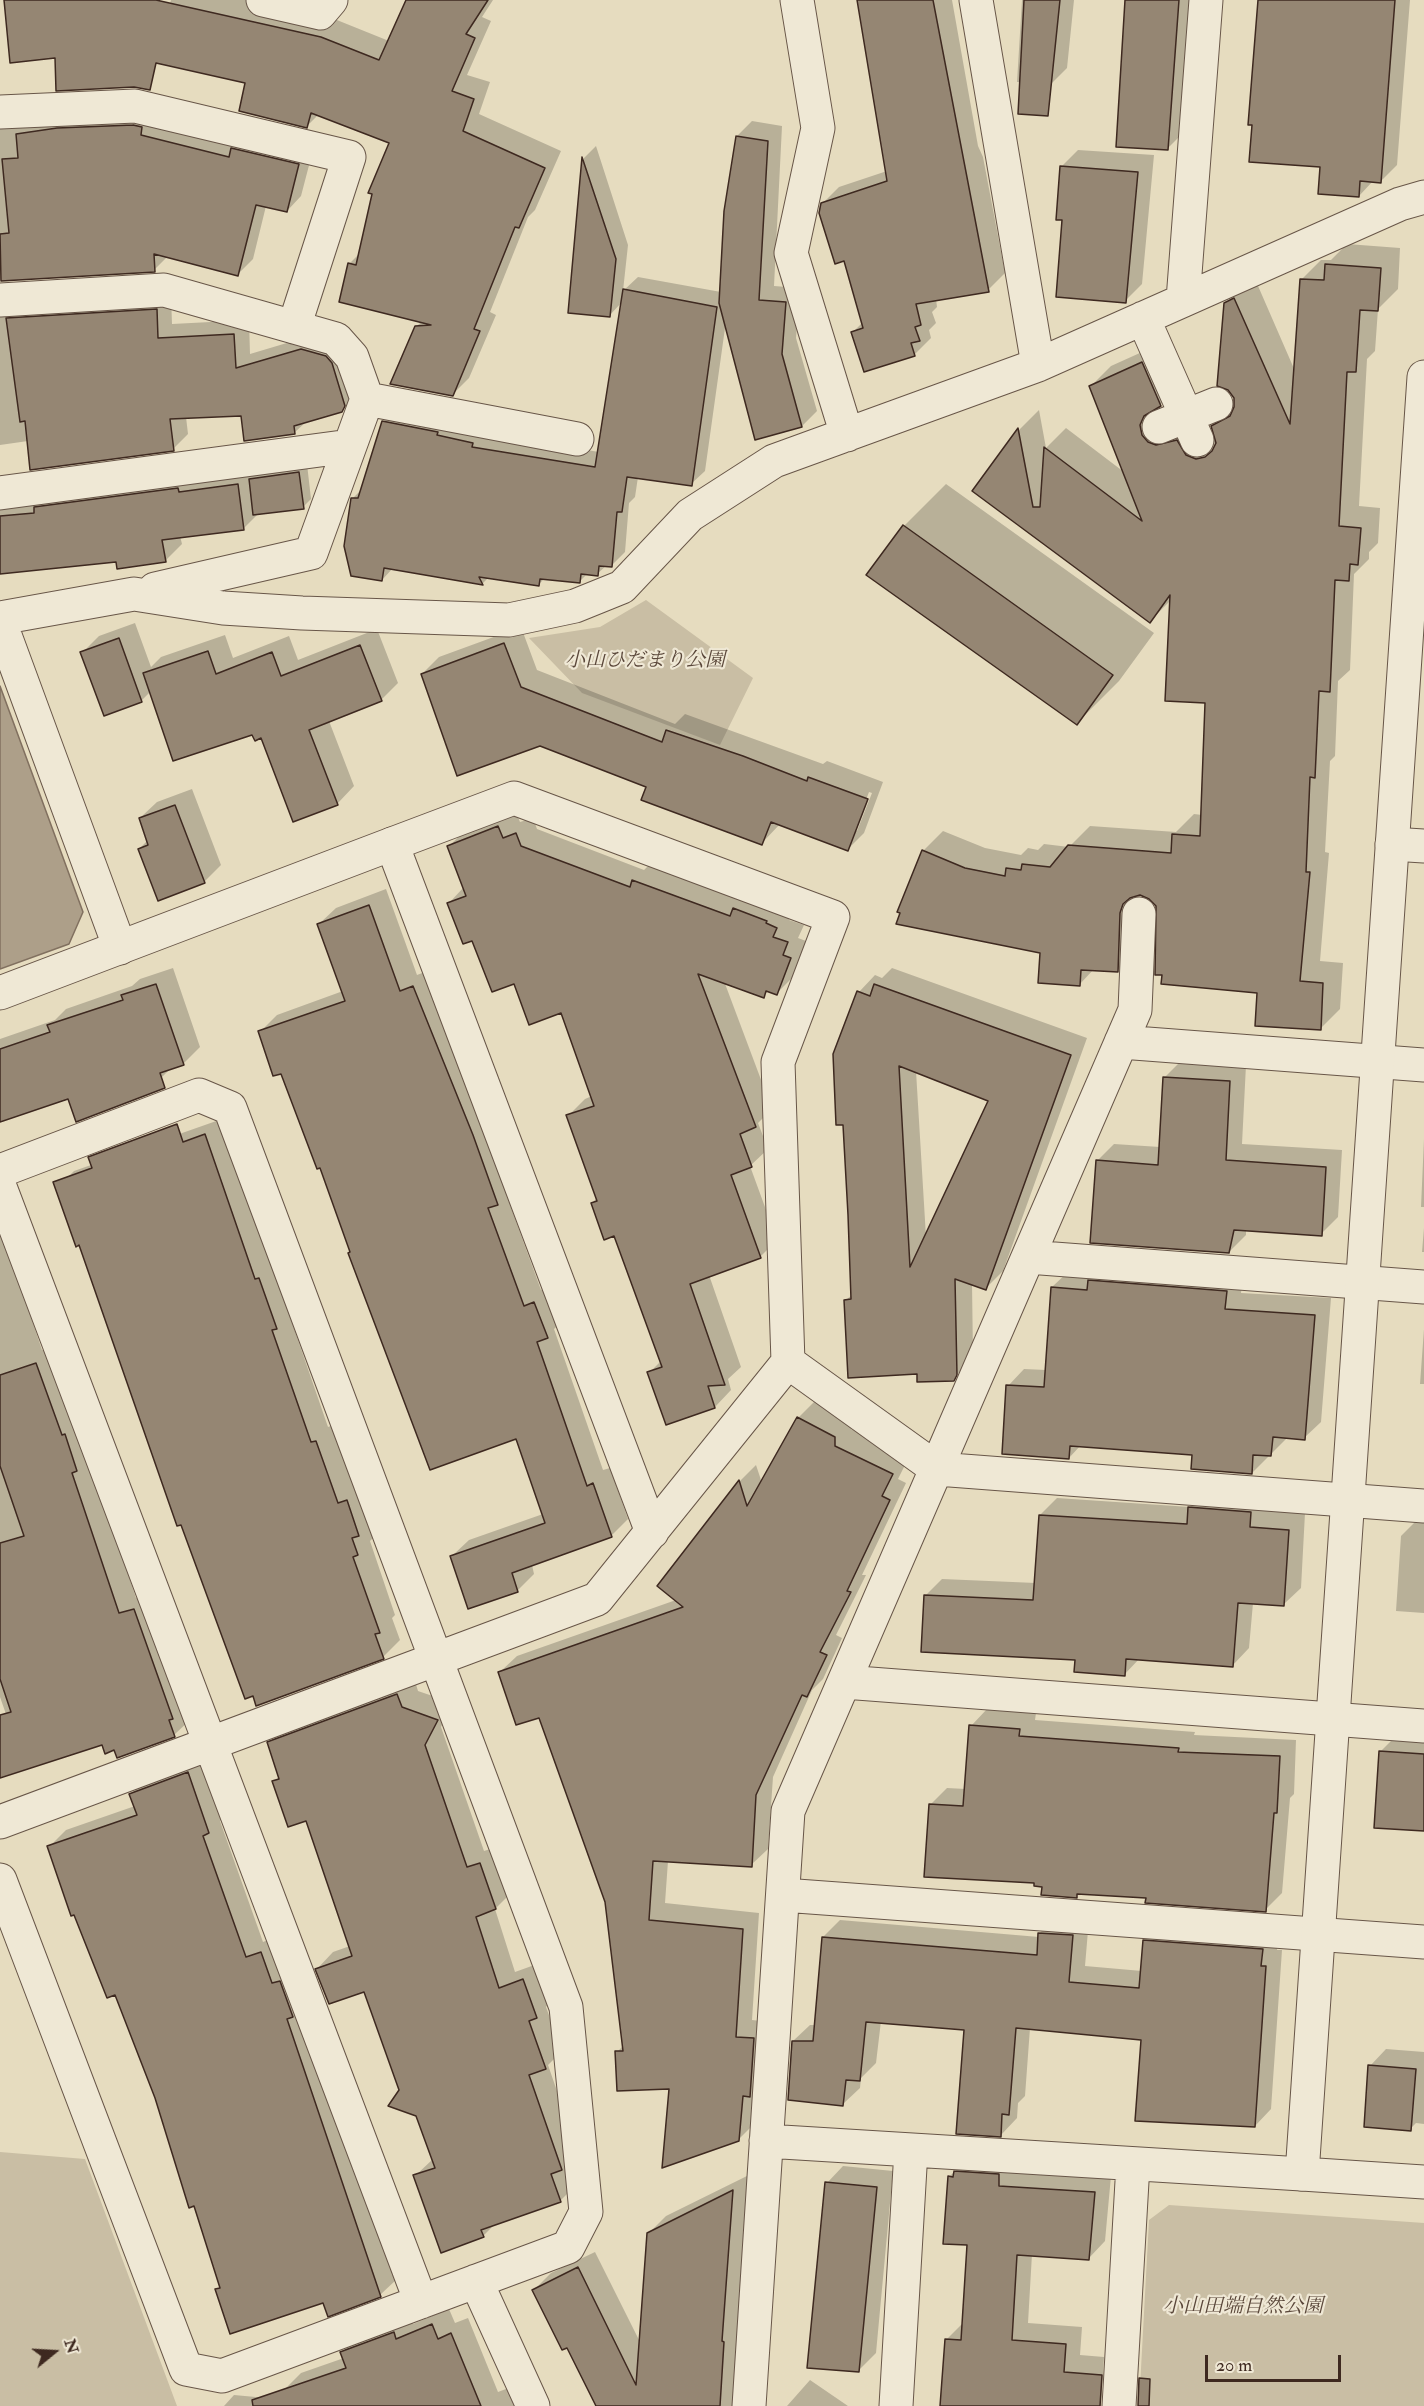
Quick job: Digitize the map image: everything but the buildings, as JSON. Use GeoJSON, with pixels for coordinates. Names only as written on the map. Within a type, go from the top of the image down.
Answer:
{"type":"FeatureCollection","features":[{"type":"Feature","properties":{"kind":"street"},"geometry":{"type":"LineString","coordinates":[[263,0],[320,13],[331,0]]}},
{"type":"Feature","properties":{"kind":"street"},"geometry":{"type":"LineString","coordinates":[[796,0],[818,128],[791,253],[847,435]]}},
{"type":"Feature","properties":{"kind":"street"},"geometry":{"type":"LineString","coordinates":[[976,0],[1038,365]]}},
{"type":"Feature","properties":{"kind":"street"},"geometry":{"type":"LineString","coordinates":[[1183,300],[1206,0]]}},
{"type":"Feature","properties":{"kind":"street"},"geometry":{"type":"LineString","coordinates":[[0,112],[135,106],[349,157],[294,327]]}},
{"type":"Feature","properties":{"kind":"street"},"geometry":{"type":"LineString","coordinates":[[134,594],[223,608],[509,620],[575,606],[622,587],[690,514],[774,461],[1038,365],[1400,204],[1424,197]]}},
{"type":"Feature","properties":{"kind":"street"},"geometry":{"type":"LineString","coordinates":[[0,300],[164,290],[336,339],[352,357],[367,399],[311,553],[233,573],[0,620],[120,948]]}},
{"type":"Feature","properties":{"kind":"street"},"geometry":{"type":"LineString","coordinates":[[1143,318],[1190,422]]}},
{"type":"Feature","properties":{"kind":"street"},"geometry":{"type":"LineString","coordinates":[[1302,2174],[1377,1062],[1408,845],[1423,397]]}},
{"type":"Feature","properties":{"kind":"street"},"geometry":{"type":"LineString","coordinates":[[367,399],[577,439]]}},
{"type":"Feature","properties":{"kind":"street"},"geometry":{"type":"LineString","coordinates":[[0,493],[350,446]]}},
{"type":"Feature","properties":{"kind":"street"},"geometry":{"type":"LineString","coordinates":[[0,993],[514,798],[833,917],[778,1062],[788,1362],[597,1599],[0,1822]]}},
{"type":"Feature","properties":{"kind":"street"},"geometry":{"type":"LineString","coordinates":[[393,844],[652,1532]]}},
{"type":"Feature","properties":{"kind":"street"},"geometry":{"type":"LineString","coordinates":[[749,2406],[788,1811],[1135,1010],[1139,914]]}},
{"type":"Feature","properties":{"kind":"street"},"geometry":{"type":"LineString","coordinates":[[1121,1042],[1424,1065]]}},
{"type":"Feature","properties":{"kind":"street"},"geometry":{"type":"LineString","coordinates":[[0,1171],[199,1095],[230,1108],[566,2007],[586,2212],[568,2247],[222,2376],[186,2369],[0,1880]]}},
{"type":"Feature","properties":{"kind":"street"},"geometry":{"type":"LineString","coordinates":[[0,1187],[421,2302]]}},
{"type":"Feature","properties":{"kind":"street"},"geometry":{"type":"LineString","coordinates":[[1028,1257],[1424,1287]]}},
{"type":"Feature","properties":{"kind":"street"},"geometry":{"type":"LineString","coordinates":[[788,1362],[937,1469],[1424,1506]]}},
{"type":"Feature","properties":{"kind":"street"},"geometry":{"type":"LineString","coordinates":[[844,1682],[1424,1725]]}},
{"type":"Feature","properties":{"kind":"street"},"geometry":{"type":"LineString","coordinates":[[783,1895],[1424,1942]]}},
{"type":"Feature","properties":{"kind":"street"},"geometry":{"type":"LineString","coordinates":[[766,2141],[1424,2182]]}},
{"type":"Feature","properties":{"kind":"street"},"geometry":{"type":"LineString","coordinates":[[896,2406],[911,2150]]}},
{"type":"Feature","properties":{"kind":"street"},"geometry":{"type":"LineString","coordinates":[[1119,2406],[1133,2164]]}},
{"type":"Feature","properties":{"kind":"street"},"geometry":{"type":"LineString","coordinates":[[476,2281],[533,2406]]}},
{"type":"Feature","properties":{"kind":"green space","name":"小山ひだまり公園"},"geometry":{"type":"Polygon","coordinates":[[[646,600],[753,678],[720,745],[582,693],[529,638],[600,627],[646,600]]]}},
{"type":"Feature","properties":{"kind":"green space"},"geometry":{"type":"Polygon","coordinates":[[[0,2152],[85,2159],[177,2406],[0,2406],[0,2152]]]}},
{"type":"Feature","properties":{"kind":"green space","name":"小山田端自然公園"},"geometry":{"type":"Polygon","coordinates":[[[1169,2205],[1424,2223],[1424,2406],[1139,2406],[1149,2220],[1169,2205]]]}},
{"type":"Feature","properties":{"kind":"shaded area"},"geometry":{"type":"Polygon","coordinates":[[[0,686],[83,912],[69,944],[0,969],[0,686]]]}}]}
